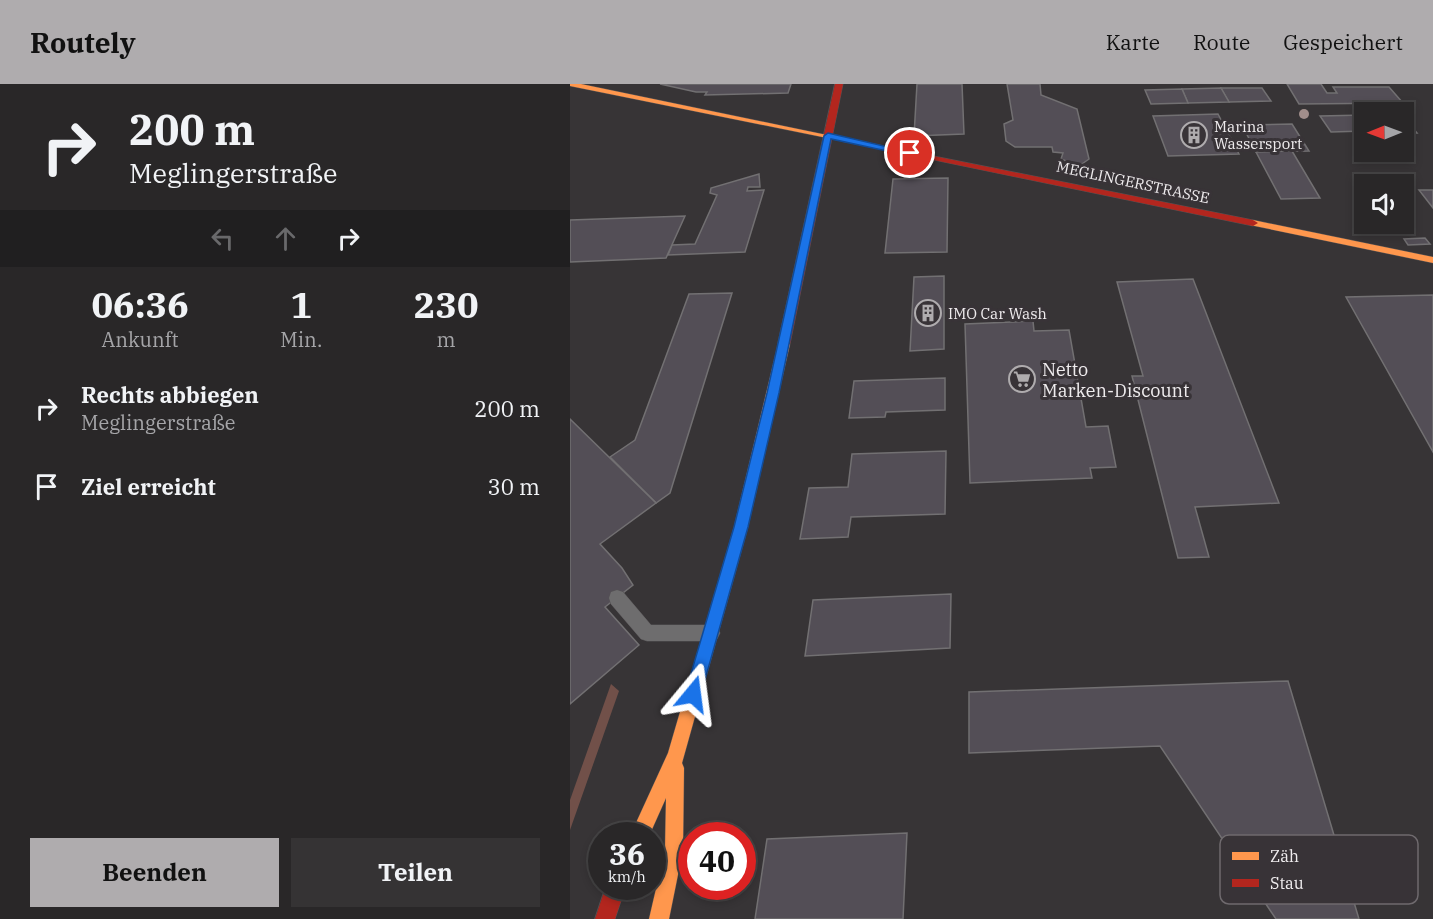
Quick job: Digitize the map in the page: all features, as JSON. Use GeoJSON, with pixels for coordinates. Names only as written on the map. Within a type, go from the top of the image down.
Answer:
{"type":"FeatureCollection","features":[{"type":"Feature","properties":{"kind":"street","name":"MEGLINGERSTRASSE"},"geometry":{"type":"LineString","coordinates":[[570,84],[1433,260]]}},
{"type":"Feature","properties":{"kind":"street"},"geometry":{"type":"LineString","coordinates":[[645,822],[675,755],[741,527],[776,382],[839,84]]}},
{"type":"Feature","properties":{"kind":"street"},"geometry":{"type":"LineString","coordinates":[[659,919],[674,850],[675,755]]}},
{"type":"Feature","properties":{"kind":"street"},"geometry":{"type":"LineString","coordinates":[[592,919],[607,900]]}},
{"type":"Feature","properties":{"kind":"street"},"geometry":{"type":"LineString","coordinates":[[605,919],[612,900]]}},
{"type":"Feature","properties":{"kind":"lane"},"geometry":{"type":"LineString","coordinates":[[617,598],[647,633],[711,633]]}},
{"type":"Feature","properties":{"kind":"shaded area"},"geometry":{"type":"Polygon","coordinates":[[[611,684],[619,691],[570,830],[570,800],[611,684]]]}},
{"type":"Feature","properties":{"kind":"building"},"geometry":{"type":"Polygon","coordinates":[[[660,84],[791,84],[788,93],[705,95],[707,92],[696,92],[660,84]]]}},
{"type":"Feature","properties":{"kind":"building"},"geometry":{"type":"Polygon","coordinates":[[[917,84],[962,84],[964,134],[914,136],[917,84]]]}},
{"type":"Feature","properties":{"kind":"building"},"geometry":{"type":"Polygon","coordinates":[[[1007,84],[1040,84],[1041,95],[1077,109],[1089,159],[1079,166],[1061,159],[1063,153],[1053,152],[1052,147],[1015,147],[1006,141],[1004,124],[1013,120],[1007,84]]]}},
{"type":"Feature","properties":{"kind":"building"},"geometry":{"type":"Polygon","coordinates":[[[1287,84],[1321,84],[1327,93],[1337,93],[1333,87],[1389,87],[1402,102],[1354,102],[1299,104],[1287,84]]]}},
{"type":"Feature","properties":{"kind":"building"},"geometry":{"type":"Polygon","coordinates":[[[1221,88],[1262,88],[1271,101],[1229,102],[1221,88]]]}},
{"type":"Feature","properties":{"kind":"building"},"geometry":{"type":"Polygon","coordinates":[[[1221,88],[1229,102],[1188,103],[1182,89],[1221,88]]]}},
{"type":"Feature","properties":{"kind":"building"},"geometry":{"type":"Polygon","coordinates":[[[1182,89],[1188,103],[1151,104],[1145,90],[1182,89]]]}},
{"type":"Feature","properties":{"kind":"building","name":"Marina Wassersport"},"geometry":{"type":"Polygon","coordinates":[[[1218,114],[1239,154],[1168,156],[1153,116],[1218,114]]]}},
{"type":"Feature","properties":{"kind":"building"},"geometry":{"type":"Polygon","coordinates":[[[1354,115],[1354,131],[1331,132],[1320,116],[1354,115]]]}},
{"type":"Feature","properties":{"kind":"building"},"geometry":{"type":"Polygon","coordinates":[[[1292,124],[1309,151],[1256,152],[1242,125],[1292,124]]]}},
{"type":"Feature","properties":{"kind":"building"},"geometry":{"type":"Polygon","coordinates":[[[1292,151],[1320,198],[1281,199],[1256,152],[1292,151]]]}},
{"type":"Feature","properties":{"kind":"building"},"geometry":{"type":"Polygon","coordinates":[[[759,174],[760,187],[748,187],[747,191],[764,190],[745,252],[668,255],[672,245],[695,244],[717,195],[710,193],[711,188],[759,174]]]}},
{"type":"Feature","properties":{"kind":"building"},"geometry":{"type":"Polygon","coordinates":[[[948,178],[947,252],[885,253],[893,179],[948,178]]]}},
{"type":"Feature","properties":{"kind":"building"},"geometry":{"type":"Polygon","coordinates":[[[1419,190],[1433,190],[1433,208],[1419,190]]]}},
{"type":"Feature","properties":{"kind":"building"},"geometry":{"type":"Polygon","coordinates":[[[685,216],[666,258],[570,262],[570,220],[685,216]]]}},
{"type":"Feature","properties":{"kind":"building"},"geometry":{"type":"Polygon","coordinates":[[[1425,238],[1430,244],[1408,245],[1404,239],[1425,238]]]}},
{"type":"Feature","properties":{"kind":"building","name":"IMO Car Wash"},"geometry":{"type":"Polygon","coordinates":[[[944,276],[944,349],[910,351],[914,277],[944,276]]]}},
{"type":"Feature","properties":{"kind":"building"},"geometry":{"type":"Polygon","coordinates":[[[1193,279],[1279,503],[1195,507],[1209,557],[1178,558],[1132,376],[1143,376],[1117,282],[1193,279]]]}},
{"type":"Feature","properties":{"kind":"building"},"geometry":{"type":"Polygon","coordinates":[[[732,293],[670,493],[656,503],[610,457],[635,440],[689,294],[732,293]]]}},
{"type":"Feature","properties":{"kind":"building"},"geometry":{"type":"Polygon","coordinates":[[[1433,295],[1433,452],[1346,297],[1433,295]]]}},
{"type":"Feature","properties":{"kind":"building","name":"Netto Marken-Discount"},"geometry":{"type":"Polygon","coordinates":[[[1033,321],[1034,331],[1069,330],[1086,427],[1108,426],[1116,467],[1090,468],[1092,478],[970,483],[965,324],[1033,321]]]}},
{"type":"Feature","properties":{"kind":"building"},"geometry":{"type":"Polygon","coordinates":[[[945,378],[945,410],[886,412],[885,417],[849,418],[854,381],[945,378]]]}},
{"type":"Feature","properties":{"kind":"building"},"geometry":{"type":"Polygon","coordinates":[[[570,419],[656,503],[600,544],[622,568],[633,585],[605,607],[639,645],[570,704],[570,419]]]}},
{"type":"Feature","properties":{"kind":"building"},"geometry":{"type":"Polygon","coordinates":[[[946,451],[945,514],[851,517],[848,537],[800,539],[809,488],[848,487],[852,454],[946,451]]]}},
{"type":"Feature","properties":{"kind":"building"},"geometry":{"type":"Polygon","coordinates":[[[951,594],[950,648],[805,656],[813,600],[951,594]]]}},
{"type":"Feature","properties":{"kind":"building"},"geometry":{"type":"Polygon","coordinates":[[[1288,681],[1334,835],[1220,835],[1160,746],[969,753],[969,692],[1288,681]]]}},
{"type":"Feature","properties":{"kind":"building"},"geometry":{"type":"Polygon","coordinates":[[[907,833],[903,919],[755,919],[767,839],[907,833]]]}},
{"type":"Feature","properties":{"kind":"building"},"geometry":{"type":"Polygon","coordinates":[[[1266,904],[1355,904],[1359,919],[1276,919],[1266,904]]]}},
{"type":"Feature","properties":{"kind":"traffic: slow"},"geometry":{"type":"LineString","coordinates":[[570,84],[847,140]]}},
{"type":"Feature","properties":{"kind":"traffic: slow"},"geometry":{"type":"LineString","coordinates":[[1253,223],[1433,260]]}},
{"type":"Feature","properties":{"kind":"traffic: slow"},"geometry":{"type":"LineString","coordinates":[[645,822],[676,755],[741,527],[784,344]]}},
{"type":"Feature","properties":{"kind":"traffic: slow"},"geometry":{"type":"LineString","coordinates":[[659,919],[674,850],[675,768]]}},
{"type":"Feature","properties":{"kind":"traffic: jam"},"geometry":{"type":"LineString","coordinates":[[784,344],[839,84]]}},
{"type":"Feature","properties":{"kind":"traffic: jam"},"geometry":{"type":"LineString","coordinates":[[847,140],[1253,223]]}},
{"type":"Feature","properties":{"kind":"traffic: jam"},"geometry":{"type":"LineString","coordinates":[[605,919],[611,900]]}},
{"type":"Feature","properties":{"kind":"place","name":"Marina Wassersport"},"geometry":{"type":"Point","coordinates":[1194,135]}},
{"type":"Feature","properties":{"kind":"place","name":"IMO Car Wash"},"geometry":{"type":"Point","coordinates":[928,313]}},
{"type":"Feature","properties":{"kind":"place","name":"Netto Marken-Discount"},"geometry":{"type":"Point","coordinates":[1022,379]}},
{"type":"Feature","properties":{"kind":"route"},"geometry":{"type":"LineString","coordinates":[[693,694],[741,527],[783,351],[828,136],[910,153]]}}]}
